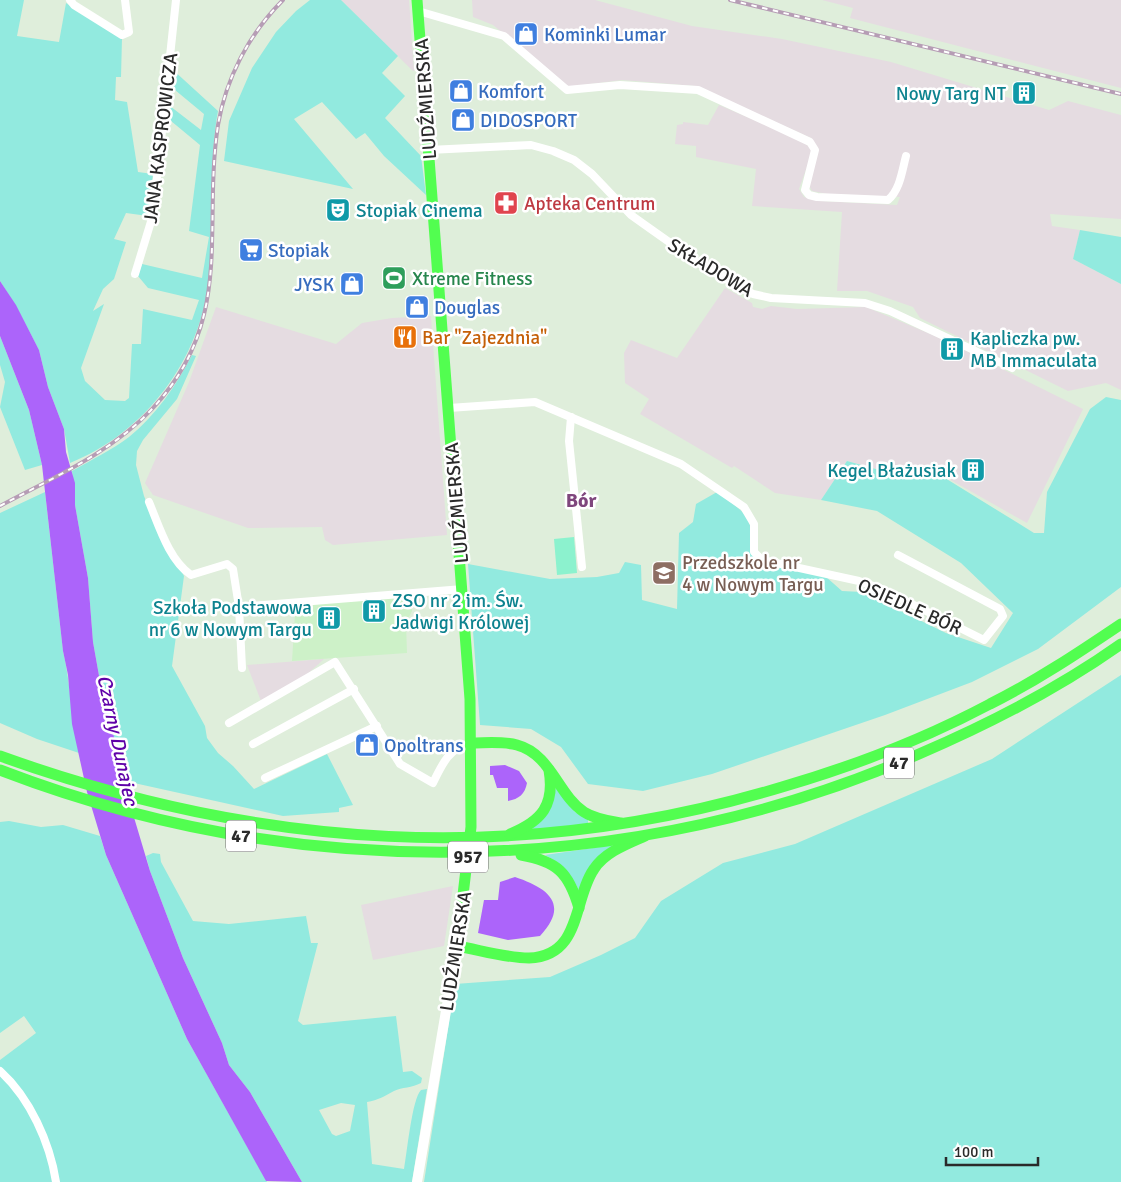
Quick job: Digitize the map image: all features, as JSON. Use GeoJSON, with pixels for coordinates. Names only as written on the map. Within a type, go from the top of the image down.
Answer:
{"type":"FeatureCollection","features":[{"type":"Feature","properties":{"kind":"main road","name":"LUDŹMIERSKA"},"geometry":{"type":"LineString","coordinates":[[417,1182],[465,896],[471,827],[471,744],[463,589],[418,5]]}},
{"type":"Feature","properties":{"kind":"main road","name":"47"},"geometry":{"type":"LineString","coordinates":[[4,758],[116,794],[185,811],[257,824],[369,836],[485,837],[548,834],[627,825],[750,797],[834,771],[893,749],[995,702],[1070,659],[1121,624]]}},
{"type":"Feature","properties":{"kind":"main road","name":"47"},"geometry":{"type":"LineString","coordinates":[[2,771],[123,810],[220,832],[342,850],[411,853],[505,852],[576,846],[645,836],[749,814],[806,797],[889,767],[995,718],[1121,644]]}},
{"type":"Feature","properties":{"kind":"main road"},"geometry":{"type":"LineString","coordinates":[[471,744],[518,745],[531,752],[549,770],[573,803],[584,813],[595,818],[627,825]]}},
{"type":"Feature","properties":{"kind":"main road"},"geometry":{"type":"LineString","coordinates":[[501,837],[531,824],[544,812],[551,794],[549,770]]}},
{"type":"Feature","properties":{"kind":"main road"},"geometry":{"type":"LineString","coordinates":[[457,946],[521,957],[539,956],[554,950],[567,938],[595,867],[616,849],[645,836]]}},
{"type":"Feature","properties":{"kind":"main road"},"geometry":{"type":"LineString","coordinates":[[505,852],[537,858],[560,870],[573,886],[580,908]]}},
{"type":"Feature","properties":{"kind":"street"},"geometry":{"type":"LineString","coordinates":[[70,0],[74,5],[122,35],[129,32],[125,0]]}},
{"type":"Feature","properties":{"kind":"street","name":"JANA KASPROWICZA"},"geometry":{"type":"LineString","coordinates":[[135,274],[153,215],[176,0]]}},
{"type":"Feature","properties":{"kind":"street"},"geometry":{"type":"LineString","coordinates":[[418,5],[504,36],[567,90],[620,85],[698,90],[758,116],[810,142],[815,150],[805,190],[809,195],[888,200],[894,195],[906,156]]}},
{"type":"Feature","properties":{"kind":"street","name":"SKŁADOWA"},"geometry":{"type":"LineString","coordinates":[[429,150],[531,145],[553,151],[574,160],[592,174],[631,215],[703,266],[753,294],[771,298],[865,303],[890,311],[1012,368]]}},
{"type":"Feature","properties":{"kind":"street","name":"OSIEDLE BÓR"},"geometry":{"type":"LineString","coordinates":[[449,408],[535,402],[681,464],[744,507],[754,524],[754,552],[762,560],[875,586],[984,640],[1003,616],[1000,609],[898,555]]}},
{"type":"Feature","properties":{"kind":"street"},"geometry":{"type":"LineString","coordinates":[[571,417],[569,442],[582,567]]}},
{"type":"Feature","properties":{"kind":"street"},"geometry":{"type":"LineString","coordinates":[[149,502],[164,538],[184,570],[190,575],[227,564],[233,568],[239,607],[242,668]]}},
{"type":"Feature","properties":{"kind":"street"},"geometry":{"type":"LineString","coordinates":[[239,607],[463,589]]}},
{"type":"Feature","properties":{"kind":"street"},"geometry":{"type":"LineString","coordinates":[[229,723],[335,662],[400,764],[433,782],[441,766],[454,749],[471,744]]}},
{"type":"Feature","properties":{"kind":"street"},"geometry":{"type":"LineString","coordinates":[[253,744],[354,690]]}},
{"type":"Feature","properties":{"kind":"street"},"geometry":{"type":"LineString","coordinates":[[265,778],[377,726]]}},
{"type":"Feature","properties":{"kind":"street"},"geometry":{"type":"LineString","coordinates":[[0,1071],[23,1100],[39,1127],[49,1149],[56,1182]]}},
{"type":"Feature","properties":{"kind":"shaded area"},"geometry":{"type":"Polygon","coordinates":[[[0,0],[24,0],[17,36],[59,42],[66,3],[122,38],[121,77],[116,77],[115,100],[127,102],[138,172],[153,174],[148,216],[126,213],[114,239],[126,242],[114,279],[103,289],[93,311],[104,304],[81,368],[85,381],[105,400],[125,401],[129,398],[132,344],[141,344],[143,309],[192,320],[199,300],[148,288],[138,276],[142,264],[202,278],[209,237],[189,231],[200,145],[165,116],[166,103],[201,130],[204,114],[169,85],[172,69],[218,111],[213,152],[212,236],[209,278],[204,308],[194,337],[181,364],[165,390],[145,413],[122,433],[97,450],[70,463],[64,429],[48,387],[39,350],[16,306],[0,281],[0,0]]]}},
{"type":"Feature","properties":{"kind":"shaded area"},"geometry":{"type":"Polygon","coordinates":[[[310,0],[341,0],[398,56],[382,73],[405,96],[385,118],[421,156],[426,195],[384,156],[365,133],[356,139],[322,102],[294,119],[353,189],[224,161],[229,121],[252,68],[276,32],[296,11],[310,0]]]}},
{"type":"Feature","properties":{"kind":"shaded area"},"geometry":{"type":"Polygon","coordinates":[[[341,0],[409,0],[414,71],[413,71],[341,0]]]}},
{"type":"Feature","properties":{"kind":"shaded area"},"geometry":{"type":"Polygon","coordinates":[[[472,0],[595,0],[692,26],[782,39],[891,62],[1049,110],[1068,101],[1121,115],[1121,219],[1050,214],[1052,226],[1080,230],[1073,259],[1121,284],[1121,390],[1106,383],[1068,391],[920,318],[913,307],[867,291],[837,291],[842,212],[752,206],[756,169],[696,157],[696,146],[675,144],[677,125],[683,124],[683,122],[708,125],[719,105],[798,139],[810,147],[812,153],[799,189],[804,197],[821,201],[897,205],[900,197],[827,194],[812,191],[809,185],[818,148],[811,138],[695,86],[622,80],[568,87],[493,25],[473,17],[472,0]]]}},
{"type":"Feature","properties":{"kind":"shaded area"},"geometry":{"type":"Polygon","coordinates":[[[822,0],[1121,0],[1121,88],[850,18],[853,8],[822,0]]]}},
{"type":"Feature","properties":{"kind":"shaded area"},"geometry":{"type":"Polygon","coordinates":[[[1080,230],[1121,237],[1121,284],[1073,259],[1080,230]]]}},
{"type":"Feature","properties":{"kind":"shaded area"},"geometry":{"type":"Polygon","coordinates":[[[0,281],[16,305],[39,350],[48,387],[64,429],[66,452],[75,483],[75,505],[88,578],[93,642],[103,698],[130,804],[150,871],[183,958],[222,1043],[229,1065],[250,1092],[302,1182],[266,1181],[187,1039],[106,855],[87,792],[72,724],[68,675],[63,651],[42,465],[29,410],[0,336],[0,281]]]}},
{"type":"Feature","properties":{"kind":"shaded area"},"geometry":{"type":"Polygon","coordinates":[[[725,288],[752,303],[753,307],[762,309],[771,306],[797,309],[866,307],[940,338],[1083,409],[1027,523],[924,465],[908,474],[883,471],[847,461],[821,500],[775,493],[734,466],[732,468],[640,414],[649,399],[625,383],[624,353],[631,340],[677,358],[725,288]]]}},
{"type":"Feature","properties":{"kind":"shaded area"},"geometry":{"type":"Polygon","coordinates":[[[216,307],[336,344],[362,323],[392,318],[431,316],[447,535],[333,545],[325,540],[322,527],[248,528],[153,495],[145,483],[189,382],[216,307]]]}},
{"type":"Feature","properties":{"kind":"shaded area"},"geometry":{"type":"Polygon","coordinates":[[[0,336],[29,410],[42,465],[25,470],[0,407],[5,382],[0,365],[0,336]]]}},
{"type":"Feature","properties":{"kind":"shaded area"},"geometry":{"type":"Polygon","coordinates":[[[192,355],[196,356],[177,399],[143,440],[137,451],[136,465],[144,496],[154,520],[184,576],[172,666],[205,726],[207,738],[218,753],[254,789],[327,754],[353,805],[339,808],[339,812],[283,816],[125,781],[103,698],[93,642],[88,578],[75,505],[72,471],[116,446],[139,428],[165,399],[192,355]]]}},
{"type":"Feature","properties":{"kind":"shaded area"},"geometry":{"type":"Polygon","coordinates":[[[1106,397],[1121,400],[1121,587],[1038,649],[972,682],[885,715],[712,774],[643,791],[588,784],[561,747],[531,729],[480,725],[468,564],[550,579],[597,577],[619,573],[625,562],[641,565],[642,600],[677,609],[679,533],[693,522],[696,504],[717,492],[745,515],[748,520],[753,549],[759,563],[825,576],[842,591],[862,592],[946,633],[991,648],[1013,613],[961,563],[877,511],[821,500],[847,461],[883,471],[908,474],[924,465],[1034,533],[1044,533],[1047,492],[1090,409],[1106,397]]]}},
{"type":"Feature","properties":{"kind":"shaded area"},"geometry":{"type":"Polygon","coordinates":[[[45,492],[63,651],[79,753],[37,739],[0,723],[0,513],[45,492]]]}},
{"type":"Feature","properties":{"kind":"shaded area"},"geometry":{"type":"Polygon","coordinates":[[[574,537],[577,573],[557,575],[554,539],[574,537]]]}},
{"type":"Feature","properties":{"kind":"shaded area"},"geometry":{"type":"Polygon","coordinates":[[[411,597],[412,611],[406,623],[407,653],[292,661],[295,614],[299,613],[298,605],[411,597]]]}},
{"type":"Feature","properties":{"kind":"shaded area"},"geometry":{"type":"Polygon","coordinates":[[[324,659],[303,678],[261,701],[247,665],[324,659]]]}},
{"type":"Feature","properties":{"kind":"shaded area"},"geometry":{"type":"Polygon","coordinates":[[[1121,675],[1121,1182],[424,1182],[455,984],[550,977],[601,955],[635,938],[661,901],[723,863],[795,844],[992,759],[1121,675]]]}},
{"type":"Feature","properties":{"kind":"shaded area"},"geometry":{"type":"Polygon","coordinates":[[[505,765],[519,771],[527,783],[521,795],[508,801],[508,788],[497,788],[493,775],[490,775],[490,766],[505,765]]]}},
{"type":"Feature","properties":{"kind":"shaded area"},"geometry":{"type":"Polygon","coordinates":[[[556,785],[575,812],[588,820],[588,825],[523,831],[547,813],[553,802],[556,785]]]}},
{"type":"Feature","properties":{"kind":"shaded area"},"geometry":{"type":"Polygon","coordinates":[[[9,821],[41,827],[63,825],[100,836],[106,855],[187,1039],[267,1182],[0,1182],[0,1060],[36,1033],[24,1016],[0,1033],[0,822],[9,821]]]}},
{"type":"Feature","properties":{"kind":"shaded area"},"geometry":{"type":"Polygon","coordinates":[[[613,845],[604,852],[580,893],[566,871],[545,855],[613,845]]]}},
{"type":"Feature","properties":{"kind":"shaded area"},"geometry":{"type":"Polygon","coordinates":[[[153,853],[160,854],[161,862],[193,921],[229,924],[306,916],[311,943],[318,943],[298,1021],[303,1025],[396,1016],[403,1072],[412,1071],[422,1078],[421,1083],[418,1085],[397,1090],[367,1102],[372,1164],[404,1169],[415,1104],[421,1090],[427,1089],[412,1182],[302,1182],[250,1092],[229,1065],[222,1043],[183,958],[146,856],[153,853]],[[341,1103],[319,1110],[332,1134],[336,1136],[350,1131],[355,1105],[341,1103]]]}},
{"type":"Feature","properties":{"kind":"shaded area"},"geometry":{"type":"Polygon","coordinates":[[[515,877],[537,886],[551,899],[554,906],[549,925],[540,936],[508,940],[478,933],[484,900],[498,900],[500,882],[515,877]]]}},
{"type":"Feature","properties":{"kind":"shaded area"},"geometry":{"type":"Polygon","coordinates":[[[453,886],[444,946],[373,960],[361,905],[453,886]]]}},
{"type":"Feature","properties":{"kind":"railway"},"geometry":{"type":"LineString","coordinates":[[0,506],[60,475],[100,452],[118,439],[152,409],[178,375],[195,342],[206,308],[211,273],[214,164],[218,125],[227,90],[233,74],[250,42],[283,0]]}},
{"type":"Feature","properties":{"kind":"railway"},"geometry":{"type":"LineString","coordinates":[[730,0],[1121,94]]}},
{"type":"Feature","properties":{"kind":"place","name":"Kominki Lumar"},"geometry":{"type":"Point","coordinates":[526,34]}},
{"type":"Feature","properties":{"kind":"place","name":"Komfort"},"geometry":{"type":"Point","coordinates":[461,91]}},
{"type":"Feature","properties":{"kind":"place","name":"Nowy Targ NT"},"geometry":{"type":"Point","coordinates":[1024,93]}},
{"type":"Feature","properties":{"kind":"place","name":"DIDOSPORT"},"geometry":{"type":"Point","coordinates":[463,120]}},
{"type":"Feature","properties":{"kind":"place","name":"Apteka Centrum"},"geometry":{"type":"Point","coordinates":[506,203]}},
{"type":"Feature","properties":{"kind":"place","name":"Stopiak Cinema"},"geometry":{"type":"Point","coordinates":[338,210]}},
{"type":"Feature","properties":{"kind":"place","name":"Stopiak"},"geometry":{"type":"Point","coordinates":[251,250]}},
{"type":"Feature","properties":{"kind":"place","name":"Xtreme Fitness"},"geometry":{"type":"Point","coordinates":[394,278]}},
{"type":"Feature","properties":{"kind":"place","name":"JYSK"},"geometry":{"type":"Point","coordinates":[352,284]}},
{"type":"Feature","properties":{"kind":"place","name":"Douglas"},"geometry":{"type":"Point","coordinates":[417,307]}},
{"type":"Feature","properties":{"kind":"place","name":"Bar \"Zajezdnia\""},"geometry":{"type":"Point","coordinates":[405,337]}},
{"type":"Feature","properties":{"kind":"place","name":"Kapliczka pw. MB Immaculata"},"geometry":{"type":"Point","coordinates":[952,349]}},
{"type":"Feature","properties":{"kind":"place","name":"Kegel Błażusiak"},"geometry":{"type":"Point","coordinates":[973,470]}},
{"type":"Feature","properties":{"kind":"place","name":"Przedszkole nr 4 w Nowym Targu"},"geometry":{"type":"Point","coordinates":[664,573]}},
{"type":"Feature","properties":{"kind":"place","name":"ZSO nr 2 im. Św. Jadwigi Królowej"},"geometry":{"type":"Point","coordinates":[374,611]}},
{"type":"Feature","properties":{"kind":"place","name":"Szkoła Podstawowa nr 6 w Nowym Targu"},"geometry":{"type":"Point","coordinates":[329,618]}},
{"type":"Feature","properties":{"kind":"place","name":"Opoltrans"},"geometry":{"type":"Point","coordinates":[367,745]}},
{"type":"Feature","properties":{"kind":"district","name":"Bór"},"geometry":{"type":"Point","coordinates":[581,500]}},
{"type":"Feature","properties":{"kind":"water label","name":"Czarny Dunajec"},"geometry":{"type":"Point","coordinates":[118,740]}}]}
